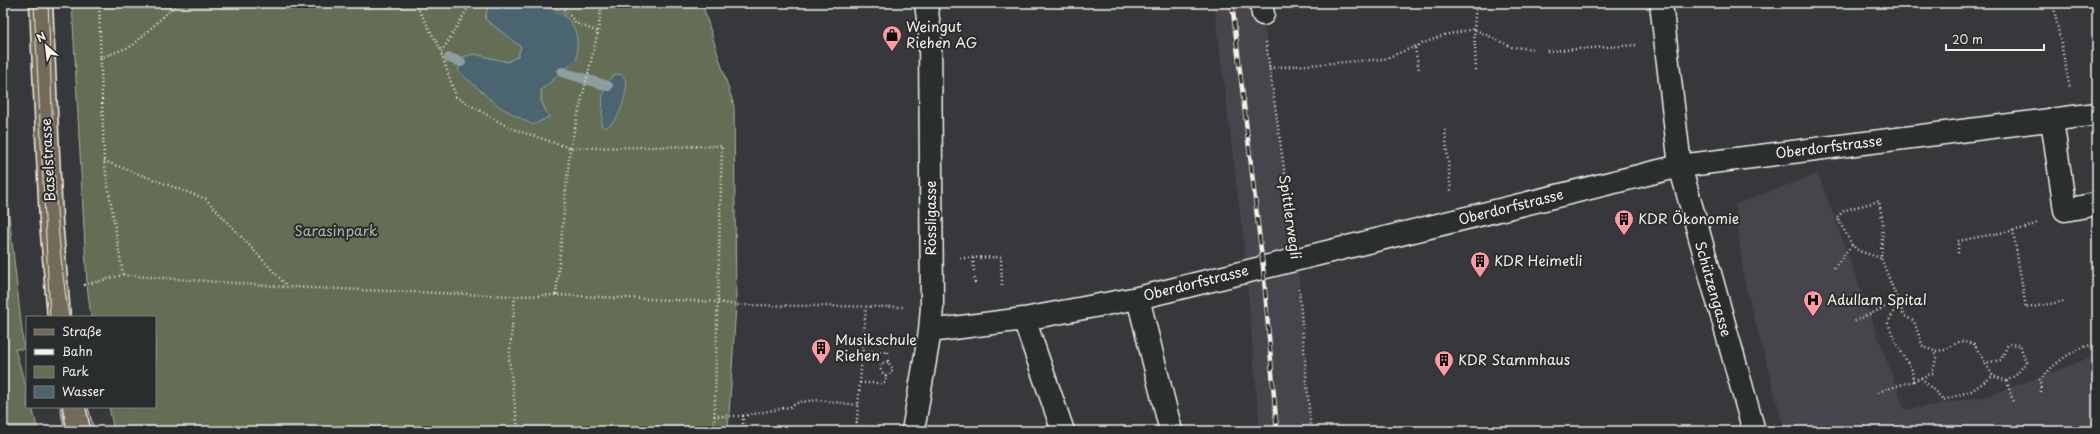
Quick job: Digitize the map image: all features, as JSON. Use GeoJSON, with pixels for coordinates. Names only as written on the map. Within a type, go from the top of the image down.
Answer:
{"type":"FeatureCollection","features":[{"type":"Feature","properties":{"kind":"main road","name":"Baselstrasse"},"geometry":{"type":"LineString","coordinates":[[41,3],[51,221],[59,316]]}},
{"type":"Feature","properties":{"kind":"main road"},"geometry":{"type":"LineString","coordinates":[[74,408],[79,431]]}},
{"type":"Feature","properties":{"kind":"street","name":"Rössligasse"},"geometry":{"type":"LineString","coordinates":[[913,431],[930,331],[932,307],[930,35],[926,3]]}},
{"type":"Feature","properties":{"kind":"street","name":"Schützengasse"},"geometry":{"type":"LineString","coordinates":[[1662,10],[1680,166],[1754,431]]}},
{"type":"Feature","properties":{"kind":"street","name":"Oberdorfstrasse"},"geometry":{"type":"LineString","coordinates":[[930,331],[1024,319],[1138,298],[1297,258],[1680,166],[2097,114]]}},
{"type":"Feature","properties":{"kind":"street"},"geometry":{"type":"LineString","coordinates":[[2052,120],[2065,210],[2097,204]]}},
{"type":"Feature","properties":{"kind":"street"},"geometry":{"type":"LineString","coordinates":[[1138,298],[1171,431]]}},
{"type":"Feature","properties":{"kind":"street"},"geometry":{"type":"LineString","coordinates":[[1024,319],[1063,431]]}},
{"type":"Feature","properties":{"kind":"path"},"geometry":{"type":"LineString","coordinates":[[99,3],[104,161],[123,275]]}},
{"type":"Feature","properties":{"kind":"path"},"geometry":{"type":"LineString","coordinates":[[100,58],[132,46],[178,3]]}},
{"type":"Feature","properties":{"kind":"path"},"geometry":{"type":"LineString","coordinates":[[415,3],[442,50]]}},
{"type":"Feature","properties":{"kind":"path"},"geometry":{"type":"LineString","coordinates":[[470,3],[441,53],[456,97],[510,128],[570,148],[722,146],[718,302],[715,343],[714,431]]}},
{"type":"Feature","properties":{"kind":"path"},"geometry":{"type":"LineString","coordinates":[[559,3],[576,23],[598,32]]}},
{"type":"Feature","properties":{"kind":"path"},"geometry":{"type":"LineString","coordinates":[[556,295],[570,148],[598,32],[602,3]]}},
{"type":"Feature","properties":{"kind":"path"},"geometry":{"type":"LineString","coordinates":[[1476,3],[1474,29],[1476,70]]}},
{"type":"Feature","properties":{"kind":"path"},"geometry":{"type":"LineString","coordinates":[[2053,3],[2076,116]]}},
{"type":"Feature","properties":{"kind":"path","name":"Spittlerwegli"},"geometry":{"type":"LineString","coordinates":[[1262,8],[1269,68],[1297,258],[1312,431]]}},
{"type":"Feature","properties":{"kind":"path"},"geometry":{"type":"LineString","coordinates":[[1547,51],[1557,52],[1639,45],[1662,10]]}},
{"type":"Feature","properties":{"kind":"path"},"geometry":{"type":"LineString","coordinates":[[1269,68],[1384,59],[1415,48],[1444,35],[1474,29],[1512,47],[1534,49]]}},
{"type":"Feature","properties":{"kind":"path"},"geometry":{"type":"LineString","coordinates":[[1415,48],[1419,70]]}},
{"type":"Feature","properties":{"kind":"path"},"geometry":{"type":"LineString","coordinates":[[1445,130],[1453,221]]}},
{"type":"Feature","properties":{"kind":"path"},"geometry":{"type":"LineString","coordinates":[[104,161],[206,199],[287,287]]}},
{"type":"Feature","properties":{"kind":"path"},"geometry":{"type":"LineString","coordinates":[[1881,258],[1859,251],[1852,245],[1837,217],[1845,210],[1879,201],[1883,224],[1881,258],[1903,314],[1914,322],[1924,347],[1934,351],[1946,350],[1960,341],[1974,344],[1993,376],[2007,381]]}},
{"type":"Feature","properties":{"kind":"path"},"geometry":{"type":"LineString","coordinates":[[1958,253],[1958,241],[2026,228],[2065,210]]}},
{"type":"Feature","properties":{"kind":"path"},"geometry":{"type":"LineString","coordinates":[[2014,230],[2026,308],[2066,301]]}},
{"type":"Feature","properties":{"kind":"path"},"geometry":{"type":"LineString","coordinates":[[1834,268],[1852,245]]}},
{"type":"Feature","properties":{"kind":"path"},"geometry":{"type":"LineString","coordinates":[[973,258],[975,285]]}},
{"type":"Feature","properties":{"kind":"path"},"geometry":{"type":"LineString","coordinates":[[932,259],[1001,258],[1002,285]]}},
{"type":"Feature","properties":{"kind":"path"},"geometry":{"type":"LineString","coordinates":[[82,285],[123,275],[287,287],[515,296],[556,295],[718,302],[736,305],[932,307]]}},
{"type":"Feature","properties":{"kind":"path"},"geometry":{"type":"LineString","coordinates":[[515,296],[509,359],[518,431]]}},
{"type":"Feature","properties":{"kind":"path"},"geometry":{"type":"LineString","coordinates":[[1853,322],[1898,302]]}},
{"type":"Feature","properties":{"kind":"path"},"geometry":{"type":"LineString","coordinates":[[1898,302],[1888,323],[1895,341],[1912,370],[1912,381]]}},
{"type":"Feature","properties":{"kind":"path"},"geometry":{"type":"LineString","coordinates":[[856,431],[866,307]]}},
{"type":"Feature","properties":{"kind":"path"},"geometry":{"type":"LineString","coordinates":[[1984,363],[2001,360],[2008,344],[2020,345],[2026,362],[2017,374],[2007,381]]}},
{"type":"Feature","properties":{"kind":"path"},"geometry":{"type":"LineString","coordinates":[[2041,392],[2040,380],[2051,367],[2070,355],[2091,345],[2097,344]]}},
{"type":"Feature","properties":{"kind":"path"},"geometry":{"type":"LineString","coordinates":[[862,351],[888,352],[888,362],[893,369],[890,375],[886,376]]}},
{"type":"Feature","properties":{"kind":"path"},"geometry":{"type":"LineString","coordinates":[[1878,392],[1933,373],[1936,358],[1934,351]]}},
{"type":"Feature","properties":{"kind":"path"},"geometry":{"type":"LineString","coordinates":[[860,383],[885,383],[886,376],[881,366],[888,362]]}},
{"type":"Feature","properties":{"kind":"path"},"geometry":{"type":"LineString","coordinates":[[1920,378],[1944,400],[1971,391],[1993,376]]}},
{"type":"Feature","properties":{"kind":"path"},"geometry":{"type":"LineString","coordinates":[[2007,381],[2013,402]]}},
{"type":"Feature","properties":{"kind":"path"},"geometry":{"type":"LineString","coordinates":[[714,416],[743,416],[790,408],[799,402],[818,400],[858,405]]}},
{"type":"Feature","properties":{"kind":"path"},"geometry":{"type":"LineString","coordinates":[[743,416],[743,431]]}},
{"type":"Feature","properties":{"kind":"shaded area"},"geometry":{"type":"Polygon","coordinates":[[[1214,3],[1261,3],[1297,258],[1311,431],[1260,431],[1243,237],[1214,3]]]}},
{"type":"Feature","properties":{"kind":"shaded area","name":"Adullam Spital"},"geometry":{"type":"Polygon","coordinates":[[[1818,174],[1905,410],[1992,395],[2097,355],[2097,431],[1785,431],[1744,280],[1735,204],[1818,174]]]}},
{"type":"Feature","properties":{"kind":"green space","name":"Sarasinpark"},"geometry":{"type":"Polygon","coordinates":[[[72,3],[489,3],[485,19],[521,47],[518,56],[508,62],[474,54],[549,117],[541,101],[541,90],[577,59],[564,13],[545,3],[702,3],[734,106],[736,305],[728,431],[114,431],[109,408],[156,408],[156,316],[91,316],[87,285],[72,3]]]}},
{"type":"Feature","properties":{"kind":"green space"},"geometry":{"type":"Polygon","coordinates":[[[3,161],[24,349],[15,349],[26,388],[26,408],[32,408],[38,431],[3,431],[3,161]]]}},
{"type":"Feature","properties":{"kind":"water"},"geometry":{"type":"Polygon","coordinates":[[[489,3],[537,5],[548,8],[559,12],[574,28],[577,43],[577,59],[541,90],[541,101],[549,117],[533,125],[498,106],[458,71],[463,57],[474,54],[508,62],[518,56],[521,47],[485,19],[489,3]]]}},
{"type":"Feature","properties":{"kind":"water"},"geometry":{"type":"Polygon","coordinates":[[[616,74],[623,75],[627,83],[625,96],[619,114],[611,124],[605,128],[601,125],[604,90],[610,78],[616,74]]]}},
{"type":"Feature","properties":{"kind":"waterway"},"geometry":{"type":"LineString","coordinates":[[449,58],[461,62]]}},
{"type":"Feature","properties":{"kind":"waterway"},"geometry":{"type":"LineString","coordinates":[[562,72],[608,86]]}},
{"type":"Feature","properties":{"kind":"tram line"},"geometry":{"type":"LineString","coordinates":[[34,3],[50,316]]}},
{"type":"Feature","properties":{"kind":"tram line"},"geometry":{"type":"LineString","coordinates":[[48,3],[56,200],[63,278],[69,316]]}},
{"type":"Feature","properties":{"kind":"tram line"},"geometry":{"type":"LineString","coordinates":[[60,408],[65,431]]}},
{"type":"Feature","properties":{"kind":"tram line"},"geometry":{"type":"LineString","coordinates":[[88,408],[94,431]]}},
{"type":"Feature","properties":{"kind":"railway"},"geometry":{"type":"LineString","coordinates":[[1232,3],[1263,267],[1277,431]]}},
{"type":"Feature","properties":{"kind":"place","name":"Weingut Riehen AG"},"geometry":{"type":"Point","coordinates":[892,52]}},
{"type":"Feature","properties":{"kind":"place","name":"KDR Ökonomie"},"geometry":{"type":"Point","coordinates":[1624,236]}},
{"type":"Feature","properties":{"kind":"place","name":"KDR Heimetli"},"geometry":{"type":"Point","coordinates":[1480,278]}},
{"type":"Feature","properties":{"kind":"place","name":"Adullam Spital"},"geometry":{"type":"Point","coordinates":[1813,317]}},
{"type":"Feature","properties":{"kind":"place","name":"Musikschule Riehen"},"geometry":{"type":"Point","coordinates":[821,365]}},
{"type":"Feature","properties":{"kind":"place","name":"KDR Stammhaus"},"geometry":{"type":"Point","coordinates":[1444,377]}}]}
